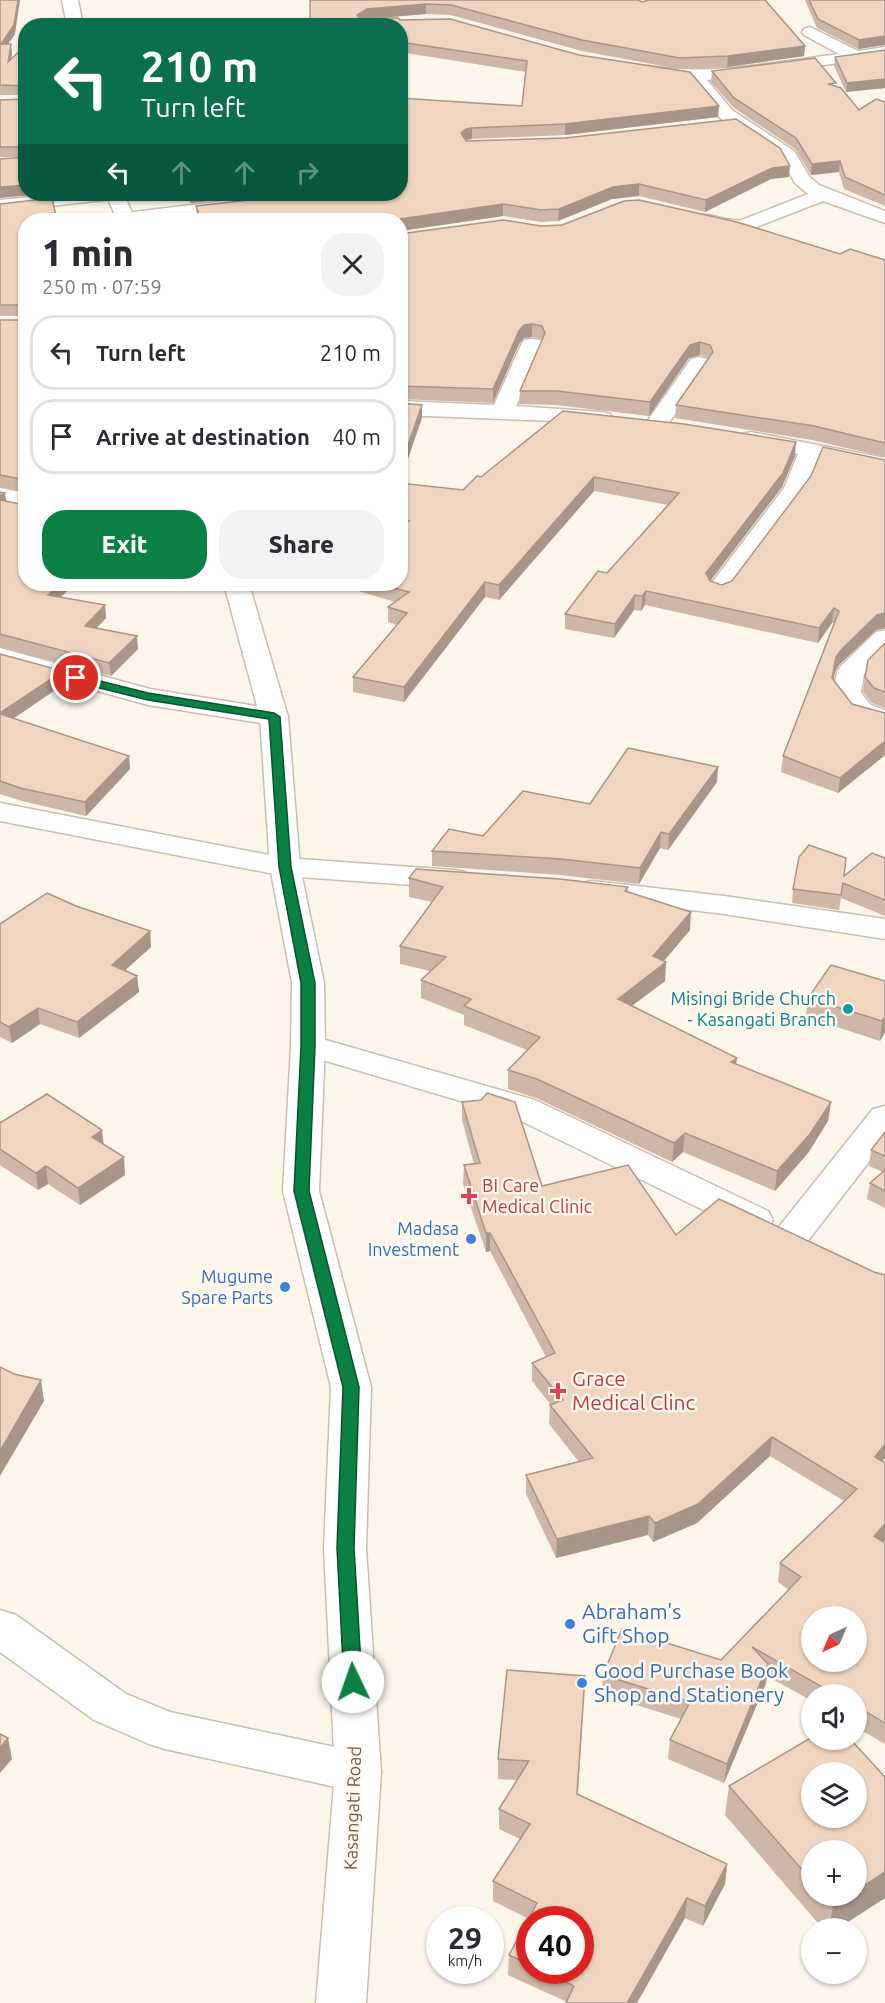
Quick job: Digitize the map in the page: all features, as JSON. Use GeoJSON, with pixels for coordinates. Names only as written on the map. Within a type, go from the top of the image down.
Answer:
{"type":"FeatureCollection","features":[{"type":"Feature","properties":{"kind":"street"},"geometry":{"type":"LineString","coordinates":[[70,0],[73,18]]}},
{"type":"Feature","properties":{"kind":"street"},"geometry":{"type":"LineString","coordinates":[[810,32],[854,55]]}},
{"type":"Feature","properties":{"kind":"street"},"geometry":{"type":"LineString","coordinates":[[637,69],[695,76],[790,66],[885,52]]}},
{"type":"Feature","properties":{"kind":"street"},"geometry":{"type":"LineString","coordinates":[[695,76],[711,99],[738,123],[788,155],[802,179],[823,195],[885,217]]}},
{"type":"Feature","properties":{"kind":"street"},"geometry":{"type":"LineString","coordinates":[[714,126],[738,123]]}},
{"type":"Feature","properties":{"kind":"street"},"geometry":{"type":"LineString","coordinates":[[683,215],[732,227],[746,225],[823,195]]}},
{"type":"Feature","properties":{"kind":"street"},"geometry":{"type":"LineString","coordinates":[[0,206],[43,201]]}},
{"type":"Feature","properties":{"kind":"street"},"geometry":{"type":"LineString","coordinates":[[182,213],[263,203]]}},
{"type":"Feature","properties":{"kind":"street"},"geometry":{"type":"LineString","coordinates":[[502,411],[532,345]]}},
{"type":"Feature","properties":{"kind":"street"},"geometry":{"type":"LineString","coordinates":[[637,423],[699,364]]}},
{"type":"Feature","properties":{"kind":"street"},"geometry":{"type":"LineString","coordinates":[[408,408],[556,414],[683,428]]}},
{"type":"Feature","properties":{"kind":"street"},"geometry":{"type":"LineString","coordinates":[[730,436],[812,449],[885,465]]}},
{"type":"Feature","properties":{"kind":"street"},"geometry":{"type":"LineString","coordinates":[[720,589],[796,489],[812,449]]}},
{"type":"Feature","properties":{"kind":"street"},"geometry":{"type":"LineString","coordinates":[[0,495],[18,498]]}},
{"type":"Feature","properties":{"kind":"street","name":"Kasangati Road"},"geometry":{"type":"LineString","coordinates":[[239,591],[274,717],[285,867],[308,983],[308,1046],[301,1191],[351,1387],[345,1548],[358,1772],[341,2003]]}},
{"type":"Feature","properties":{"kind":"street"},"geometry":{"type":"LineString","coordinates":[[885,638],[851,672],[847,694],[861,711],[885,719]]}},
{"type":"Feature","properties":{"kind":"street"},"geometry":{"type":"LineString","coordinates":[[0,656],[148,697],[274,717]]}},
{"type":"Feature","properties":{"kind":"street"},"geometry":{"type":"LineString","coordinates":[[0,812],[285,867],[480,880]]}},
{"type":"Feature","properties":{"kind":"street"},"geometry":{"type":"LineString","coordinates":[[560,886],[724,905],[885,929]]}},
{"type":"Feature","properties":{"kind":"street"},"geometry":{"type":"LineString","coordinates":[[308,1046],[523,1108],[806,1244],[885,1117]]}},
{"type":"Feature","properties":{"kind":"street"},"geometry":{"type":"LineString","coordinates":[[0,1628],[110,1707],[165,1730],[358,1772]]}},
{"type":"Feature","properties":{"kind":"building"},"geometry":{"type":"Polygon","coordinates":[[[0,0],[18,0],[14,25],[1,44],[11,44],[8,62],[18,53],[18,86],[0,85],[0,0]]]}},
{"type":"Feature","properties":{"kind":"building"},"geometry":{"type":"Polygon","coordinates":[[[310,0],[638,0],[642,2],[649,0],[765,0],[805,46],[728,56],[680,58],[582,40],[451,5],[426,4],[367,9],[357,15],[359,18],[310,18],[310,0]]]}},
{"type":"Feature","properties":{"kind":"building"},"geometry":{"type":"Polygon","coordinates":[[[809,0],[885,0],[885,36],[859,40],[818,19],[809,0]]]}},
{"type":"Feature","properties":{"kind":"building"},"geometry":{"type":"Polygon","coordinates":[[[450,19],[579,55],[690,72],[719,106],[565,124],[472,128],[461,133],[466,141],[565,138],[736,119],[780,148],[790,166],[772,168],[706,200],[639,184],[613,187],[559,209],[541,210],[503,204],[408,218],[408,213],[198,213],[196,206],[240,201],[408,201],[408,99],[522,106],[527,61],[408,43],[408,20],[450,19]]]}},
{"type":"Feature","properties":{"kind":"building"},"geometry":{"type":"Polygon","coordinates":[[[885,50],[885,79],[847,83],[835,57],[885,50]]]}},
{"type":"Feature","properties":{"kind":"building"},"geometry":{"type":"Polygon","coordinates":[[[815,58],[836,83],[828,84],[841,88],[859,110],[876,99],[885,102],[885,195],[845,177],[840,161],[812,164],[796,138],[734,98],[712,71],[815,58]]]}},
{"type":"Feature","properties":{"kind":"building"},"geometry":{"type":"Polygon","coordinates":[[[18,99],[18,147],[0,147],[0,100],[18,99]]]}},
{"type":"Feature","properties":{"kind":"building"},"geometry":{"type":"Polygon","coordinates":[[[18,158],[18,186],[0,187],[0,159],[18,158]]]}},
{"type":"Feature","properties":{"kind":"building"},"geometry":{"type":"Polygon","coordinates":[[[639,200],[737,222],[840,254],[850,249],[885,260],[885,443],[814,426],[676,405],[713,352],[710,345],[700,342],[690,345],[650,402],[557,391],[520,391],[545,333],[542,326],[532,324],[524,325],[519,331],[493,389],[408,386],[408,233],[503,220],[541,226],[562,225],[624,201],[639,200]]]}},
{"type":"Feature","properties":{"kind":"building"},"geometry":{"type":"Polygon","coordinates":[[[53,201],[55,213],[18,213],[18,305],[0,305],[0,204],[53,201]]]}},
{"type":"Feature","properties":{"kind":"building"},"geometry":{"type":"Polygon","coordinates":[[[0,320],[18,320],[18,478],[0,475],[0,320]]]}},
{"type":"Feature","properties":{"kind":"building"},"geometry":{"type":"Polygon","coordinates":[[[408,404],[422,405],[408,445],[408,404]]]}},
{"type":"Feature","properties":{"kind":"building"},"geometry":{"type":"Polygon","coordinates":[[[563,411],[684,424],[796,442],[783,473],[706,573],[710,581],[722,585],[732,581],[811,476],[823,447],[885,460],[885,613],[877,615],[841,650],[836,657],[832,678],[852,704],[885,713],[885,741],[840,778],[783,756],[839,611],[834,608],[819,628],[646,591],[642,596],[635,595],[615,624],[565,614],[598,571],[607,573],[679,493],[594,477],[499,585],[485,582],[404,687],[353,677],[407,613],[388,607],[409,592],[405,591],[408,591],[408,484],[463,490],[477,476],[481,477],[563,411]]]}},
{"type":"Feature","properties":{"kind":"building"},"geometry":{"type":"Polygon","coordinates":[[[0,500],[18,503],[18,591],[53,591],[48,595],[105,605],[85,626],[137,636],[109,663],[0,634],[0,500]]]}},
{"type":"Feature","properties":{"kind":"building"},"geometry":{"type":"Polygon","coordinates":[[[885,643],[885,692],[874,688],[865,677],[868,660],[885,643]]]}},
{"type":"Feature","properties":{"kind":"building"},"geometry":{"type":"Polygon","coordinates":[[[0,654],[63,671],[0,713],[0,654]]]}},
{"type":"Feature","properties":{"kind":"building"},"geometry":{"type":"Polygon","coordinates":[[[0,714],[129,756],[85,802],[20,788],[0,781],[0,714]]]}},
{"type":"Feature","properties":{"kind":"building"},"geometry":{"type":"Polygon","coordinates":[[[628,748],[718,767],[669,834],[661,832],[640,868],[561,859],[432,851],[449,829],[483,836],[523,791],[590,804],[628,748]]]}},
{"type":"Feature","properties":{"kind":"building"},"geometry":{"type":"Polygon","coordinates":[[[809,845],[846,858],[844,876],[872,853],[885,858],[885,900],[843,883],[841,895],[793,889],[799,857],[809,845]]]}},
{"type":"Feature","properties":{"kind":"building"},"geometry":{"type":"Polygon","coordinates":[[[416,869],[560,879],[628,887],[625,891],[691,912],[653,956],[666,962],[618,999],[737,1058],[731,1062],[831,1102],[810,1134],[777,1171],[685,1133],[674,1143],[537,1079],[508,1070],[540,1037],[464,1006],[471,999],[421,980],[446,957],[400,946],[443,887],[409,878],[416,869]]]}},
{"type":"Feature","properties":{"kind":"building"},"geometry":{"type":"Polygon","coordinates":[[[47,893],[76,906],[150,931],[112,965],[137,976],[77,1022],[38,1008],[9,1027],[0,1022],[0,924],[47,893]]]}},
{"type":"Feature","properties":{"kind":"building"},"geometry":{"type":"Polygon","coordinates":[[[831,965],[885,981],[885,1017],[882,1021],[808,998],[831,965]]]}},
{"type":"Feature","properties":{"kind":"building"},"geometry":{"type":"Polygon","coordinates":[[[487,1093],[515,1102],[542,1186],[628,1165],[676,1235],[719,1199],[874,1272],[885,1275],[885,1444],[875,1457],[885,1463],[885,1524],[874,1536],[885,1543],[885,1723],[867,1712],[867,1684],[817,1684],[752,1647],[768,1664],[727,1764],[670,1740],[690,1702],[603,1675],[622,1629],[721,1660],[801,1577],[780,1563],[857,1489],[772,1437],[698,1504],[655,1523],[649,1516],[557,1539],[526,1475],[593,1458],[550,1405],[563,1400],[532,1363],[555,1353],[490,1233],[486,1233],[464,1165],[480,1163],[462,1102],[481,1100],[487,1093]]]}},
{"type":"Feature","properties":{"kind":"building"},"geometry":{"type":"Polygon","coordinates":[[[47,1094],[102,1130],[92,1137],[124,1157],[78,1188],[46,1166],[36,1173],[0,1149],[0,1123],[47,1094]]]}},
{"type":"Feature","properties":{"kind":"building"},"geometry":{"type":"Polygon","coordinates":[[[885,1132],[885,1156],[871,1150],[885,1132]]]}},
{"type":"Feature","properties":{"kind":"building"},"geometry":{"type":"Polygon","coordinates":[[[885,1170],[885,1191],[870,1183],[885,1170]]]}},
{"type":"Feature","properties":{"kind":"building"},"geometry":{"type":"Polygon","coordinates":[[[0,1367],[14,1374],[41,1380],[0,1451],[0,1367]]]}},
{"type":"Feature","properties":{"kind":"building"},"geometry":{"type":"Polygon","coordinates":[[[507,1670],[585,1676],[577,1794],[727,1864],[705,1906],[687,1898],[627,2003],[566,2003],[574,1986],[570,1984],[594,1984],[594,1906],[535,1906],[537,1903],[493,1881],[530,1824],[499,1809],[529,1761],[498,1759],[507,1670]]]}},
{"type":"Feature","properties":{"kind":"building"},"geometry":{"type":"Polygon","coordinates":[[[0,1734],[8,1738],[0,1748],[0,1734]]]}},
{"type":"Feature","properties":{"kind":"building"},"geometry":{"type":"Polygon","coordinates":[[[801,1743],[801,1750],[860,1750],[885,1777],[885,1872],[867,1884],[867,1840],[801,1840],[801,1868],[729,1786],[801,1743]]]}},
{"type":"Feature","properties":{"kind":"building"},"geometry":{"type":"Polygon","coordinates":[[[516,1942],[516,1958],[509,1955],[516,1942]]]}},
{"type":"Feature","properties":{"kind":"place","name":"Misingi Bride Church - Kasangati Branch"},"geometry":{"type":"Point","coordinates":[848,1009]}},
{"type":"Feature","properties":{"kind":"place","name":"BI Care Medical Clinic"},"geometry":{"type":"Point","coordinates":[469,1196]}},
{"type":"Feature","properties":{"kind":"place","name":"Madasa Investment"},"geometry":{"type":"Point","coordinates":[471,1239]}},
{"type":"Feature","properties":{"kind":"place","name":"Mugume Spare Parts"},"geometry":{"type":"Point","coordinates":[285,1287]}},
{"type":"Feature","properties":{"kind":"place","name":"Grace Medical Clinc"},"geometry":{"type":"Point","coordinates":[558,1391]}},
{"type":"Feature","properties":{"kind":"place","name":"Abraham's Gift Shop"},"geometry":{"type":"Point","coordinates":[570,1624]}},
{"type":"Feature","properties":{"kind":"place","name":"Good Purchase Book Shop and Stationery"},"geometry":{"type":"Point","coordinates":[582,1683]}},
{"type":"Feature","properties":{"kind":"route"},"geometry":{"type":"LineString","coordinates":[[76,678],[148,697],[274,717],[285,867],[308,983],[308,1046],[301,1191],[351,1387],[345,1548],[353,1682]]}}]}
